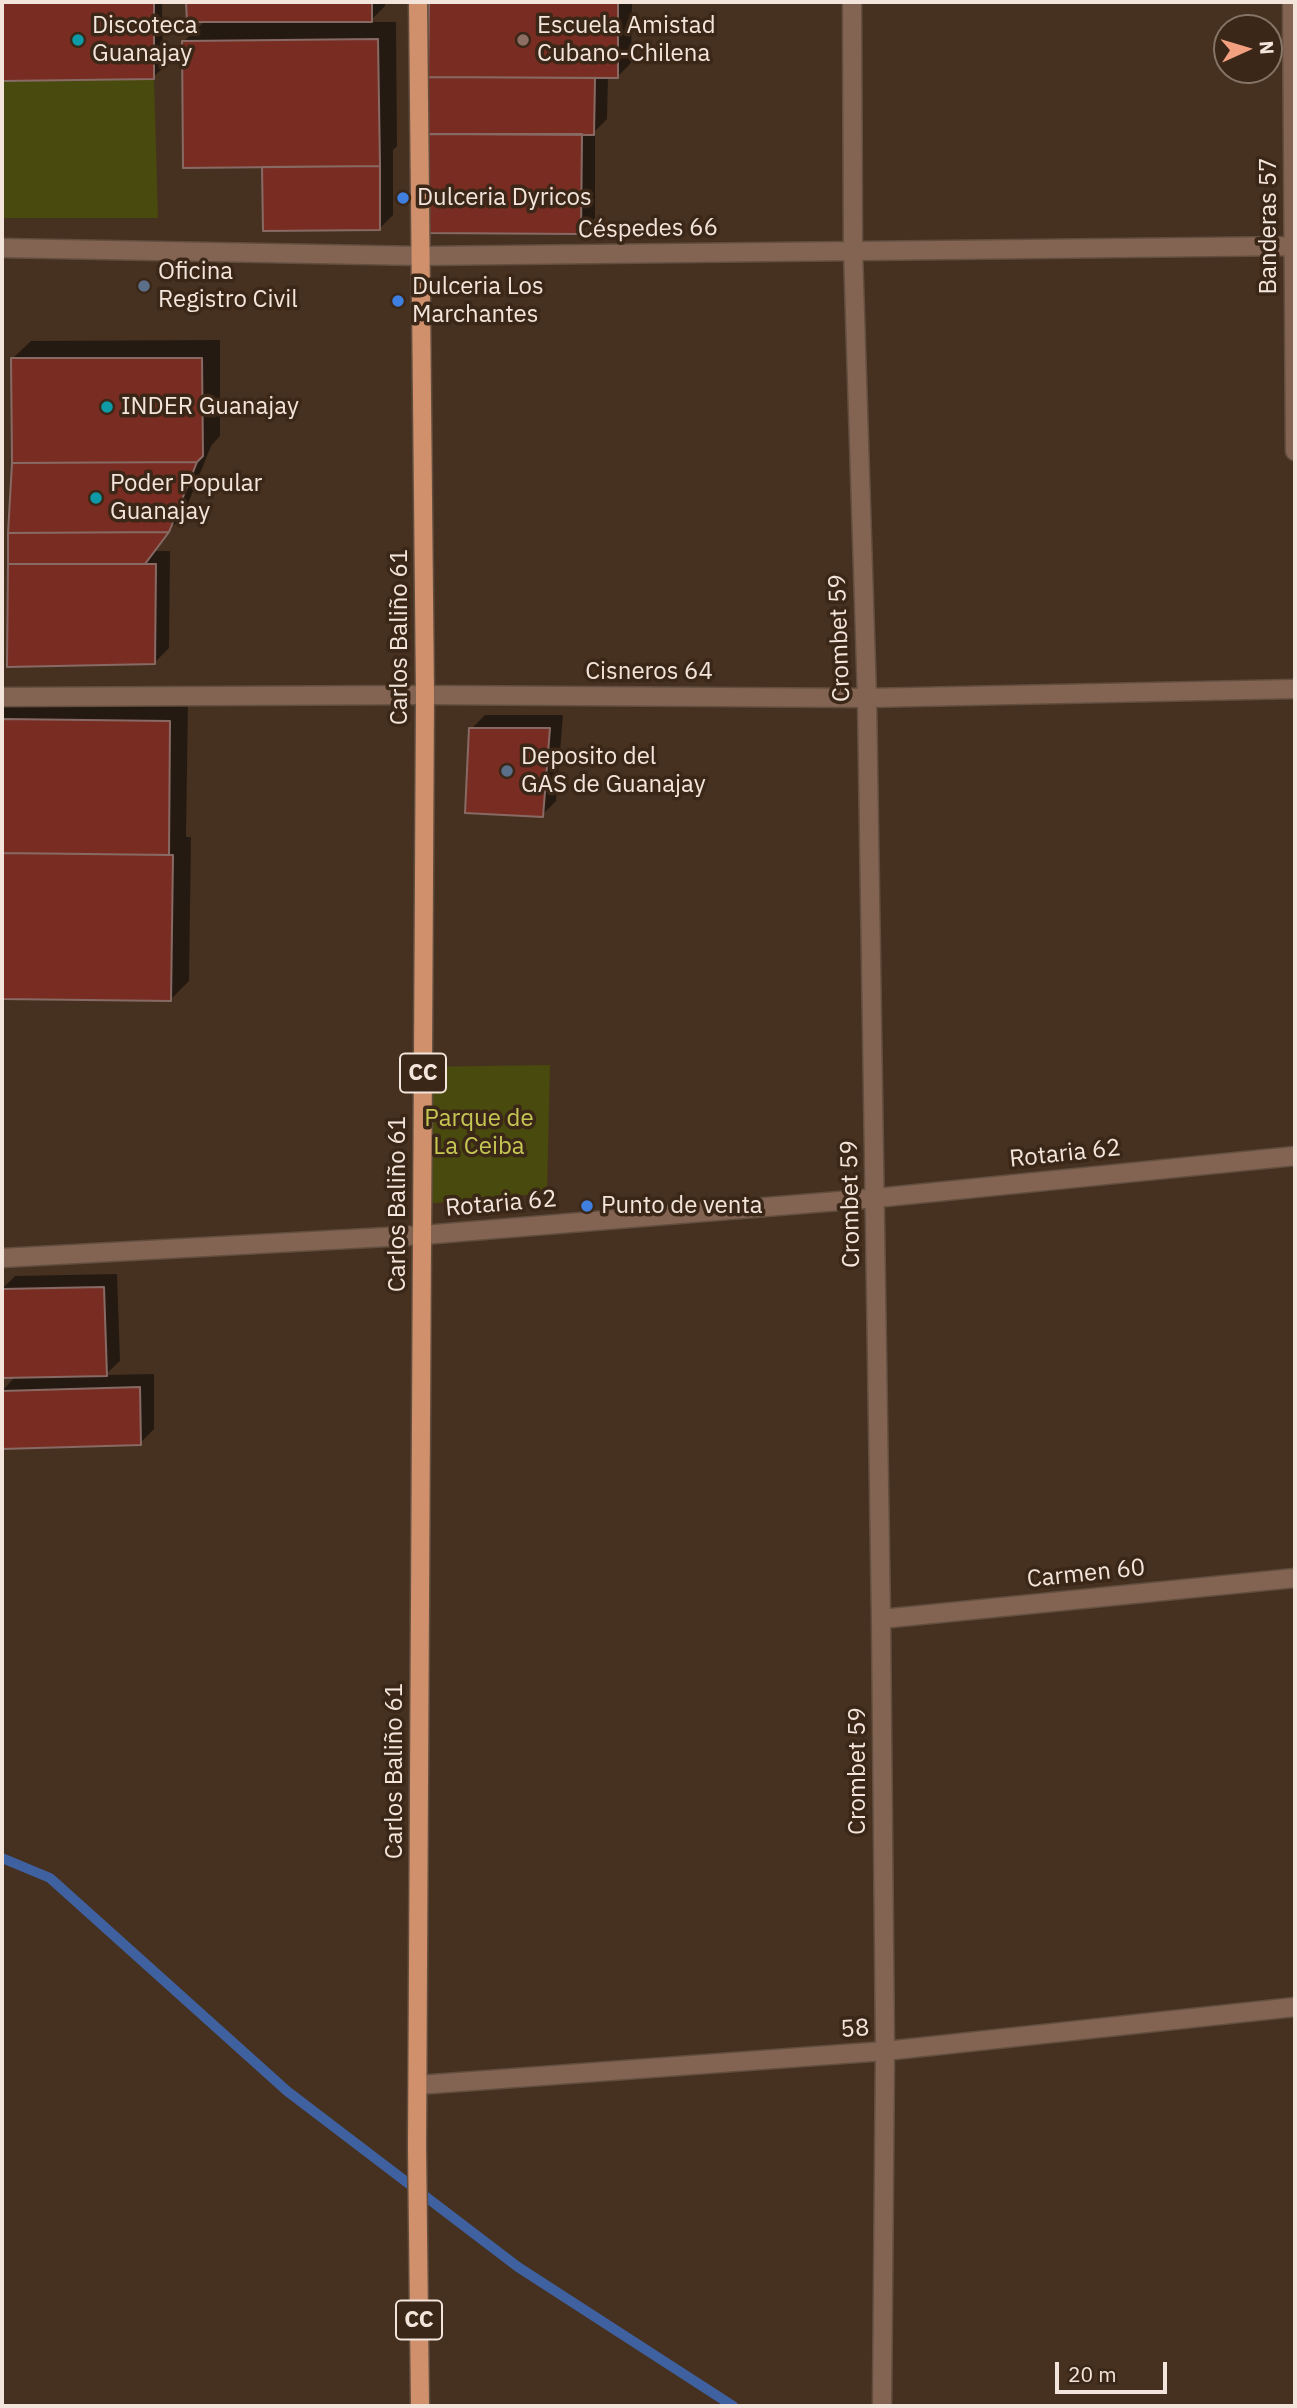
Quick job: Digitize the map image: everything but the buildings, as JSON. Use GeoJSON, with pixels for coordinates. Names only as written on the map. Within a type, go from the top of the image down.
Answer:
{"type":"FeatureCollection","features":[{"type":"Feature","properties":{"kind":"main road","name":"Carlos Baliño 61"},"geometry":{"type":"LineString","coordinates":[[418,2],[425,695],[417,2145],[420,2406]]}},
{"type":"Feature","properties":{"kind":"street","name":"Crombet 59"},"geometry":{"type":"LineString","coordinates":[[852,2],[853,251],[867,698],[876,1198],[885,2051],[881,2406]]}},
{"type":"Feature","properties":{"kind":"street","name":"Banderas 57"},"geometry":{"type":"LineString","coordinates":[[1292,2],[1295,451]]}},
{"type":"Feature","properties":{"kind":"street","name":"Céspedes 66"},"geometry":{"type":"LineString","coordinates":[[2,248],[420,256],[1294,246]]}},
{"type":"Feature","properties":{"kind":"street","name":"Cisneros 64"},"geometry":{"type":"LineString","coordinates":[[2,697],[425,695],[867,698],[1295,689]]}},
{"type":"Feature","properties":{"kind":"street","name":"Rotaria 62"},"geometry":{"type":"LineString","coordinates":[[2,1258],[423,1235],[876,1198],[1295,1156]]}},
{"type":"Feature","properties":{"kind":"street","name":"Carmen 60"},"geometry":{"type":"LineString","coordinates":[[881,1619],[1295,1578]]}},
{"type":"Feature","properties":{"kind":"street","name":"58"},"geometry":{"type":"LineString","coordinates":[[418,2085],[885,2051],[1295,2007]]}},
{"type":"Feature","properties":{"kind":"green space"},"geometry":{"type":"Polygon","coordinates":[[[154,79],[158,218],[2,218],[2,81],[154,79]]]}},
{"type":"Feature","properties":{"kind":"green space","name":"Parque de La Ceiba"},"geometry":{"type":"Polygon","coordinates":[[[550,1065],[547,1193],[413,1205],[414,1067],[550,1065]]]}},
{"type":"Feature","properties":{"kind":"waterway"},"geometry":{"type":"LineString","coordinates":[[2,1858],[50,1878],[287,2091],[518,2267],[733,2406]]}},
{"type":"Feature","properties":{"kind":"place","name":"Discoteca Guanajay"},"geometry":{"type":"Point","coordinates":[78,40]}},
{"type":"Feature","properties":{"kind":"place","name":"Escuela Amistad Cubano-Chilena"},"geometry":{"type":"Point","coordinates":[523,40]}},
{"type":"Feature","properties":{"kind":"place","name":"Dulceria Dyricos"},"geometry":{"type":"Point","coordinates":[403,198]}},
{"type":"Feature","properties":{"kind":"place","name":"Oficina Registro Civil"},"geometry":{"type":"Point","coordinates":[144,286]}},
{"type":"Feature","properties":{"kind":"place","name":"Dulceria Los Marchantes"},"geometry":{"type":"Point","coordinates":[398,301]}},
{"type":"Feature","properties":{"kind":"place","name":"INDER Guanajay"},"geometry":{"type":"Point","coordinates":[107,407]}},
{"type":"Feature","properties":{"kind":"place","name":"Poder Popular Guanajay"},"geometry":{"type":"Point","coordinates":[96,498]}},
{"type":"Feature","properties":{"kind":"place","name":"Deposito del GAS de Guanajay"},"geometry":{"type":"Point","coordinates":[507,771]}},
{"type":"Feature","properties":{"kind":"place","name":"Punto de venta"},"geometry":{"type":"Point","coordinates":[587,1206]}}]}
